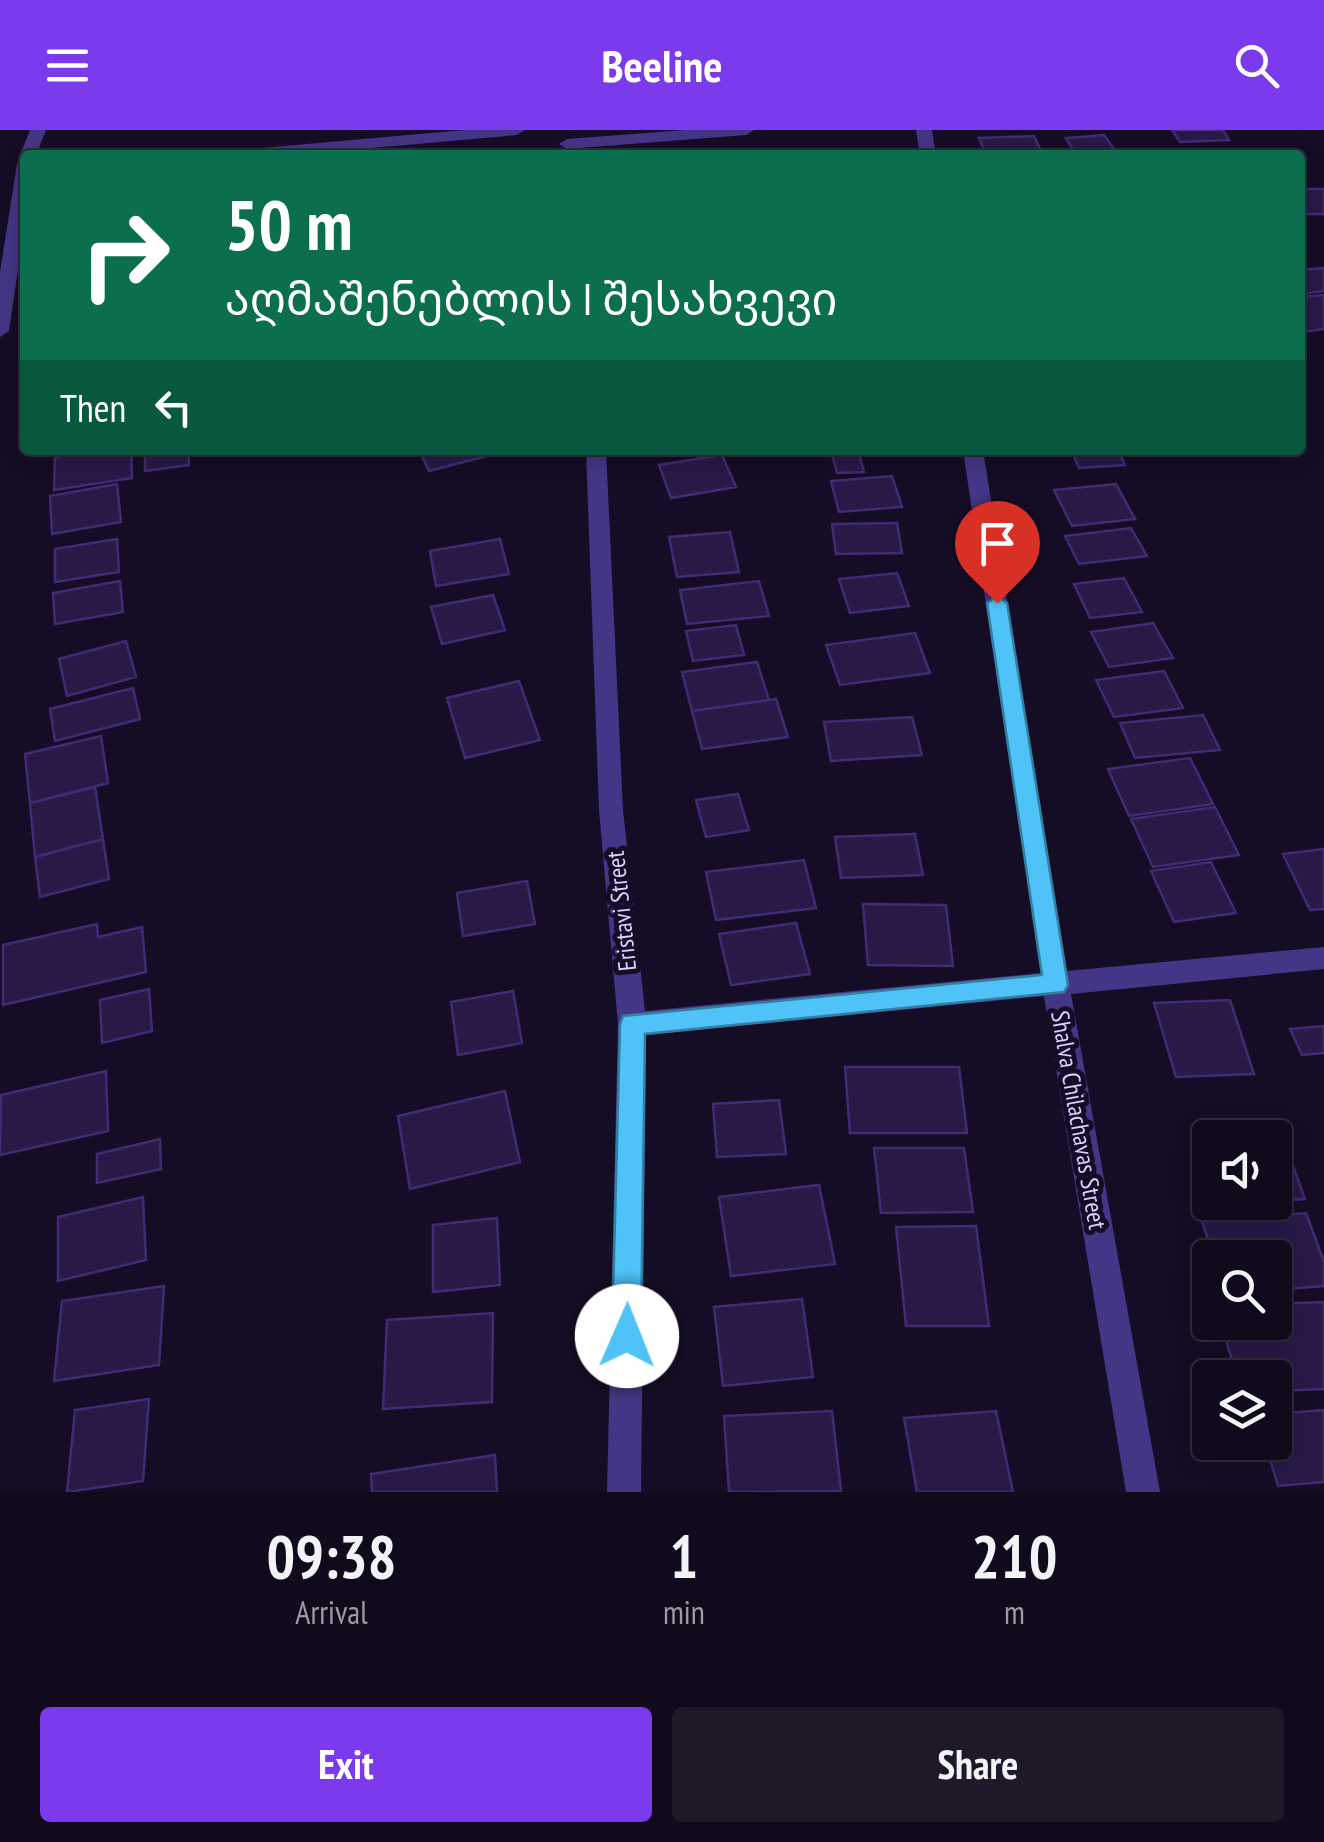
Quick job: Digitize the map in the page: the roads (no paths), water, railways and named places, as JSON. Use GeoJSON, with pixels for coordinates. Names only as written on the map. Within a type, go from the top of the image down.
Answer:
{"type":"FeatureCollection","features":[{"type":"Feature","properties":{"kind":"street"},"geometry":{"type":"LineString","coordinates":[[295,150],[518,130]]}},
{"type":"Feature","properties":{"kind":"street"},"geometry":{"type":"LineString","coordinates":[[571,143],[746,130]]}},
{"type":"Feature","properties":{"kind":"street"},"geometry":{"type":"LineString","coordinates":[[0,331],[20,198]]}},
{"type":"Feature","properties":{"kind":"street","name":"Eristavi Street"},"geometry":{"type":"LineString","coordinates":[[596,455],[611,810],[632,1024],[624,1492]]}},
{"type":"Feature","properties":{"kind":"street","name":"Shalva Chilachavas Street"},"geometry":{"type":"LineString","coordinates":[[975,455],[1056,985],[1143,1492]]}},
{"type":"Feature","properties":{"kind":"street"},"geometry":{"type":"LineString","coordinates":[[632,1024],[1324,958]]}}]}
